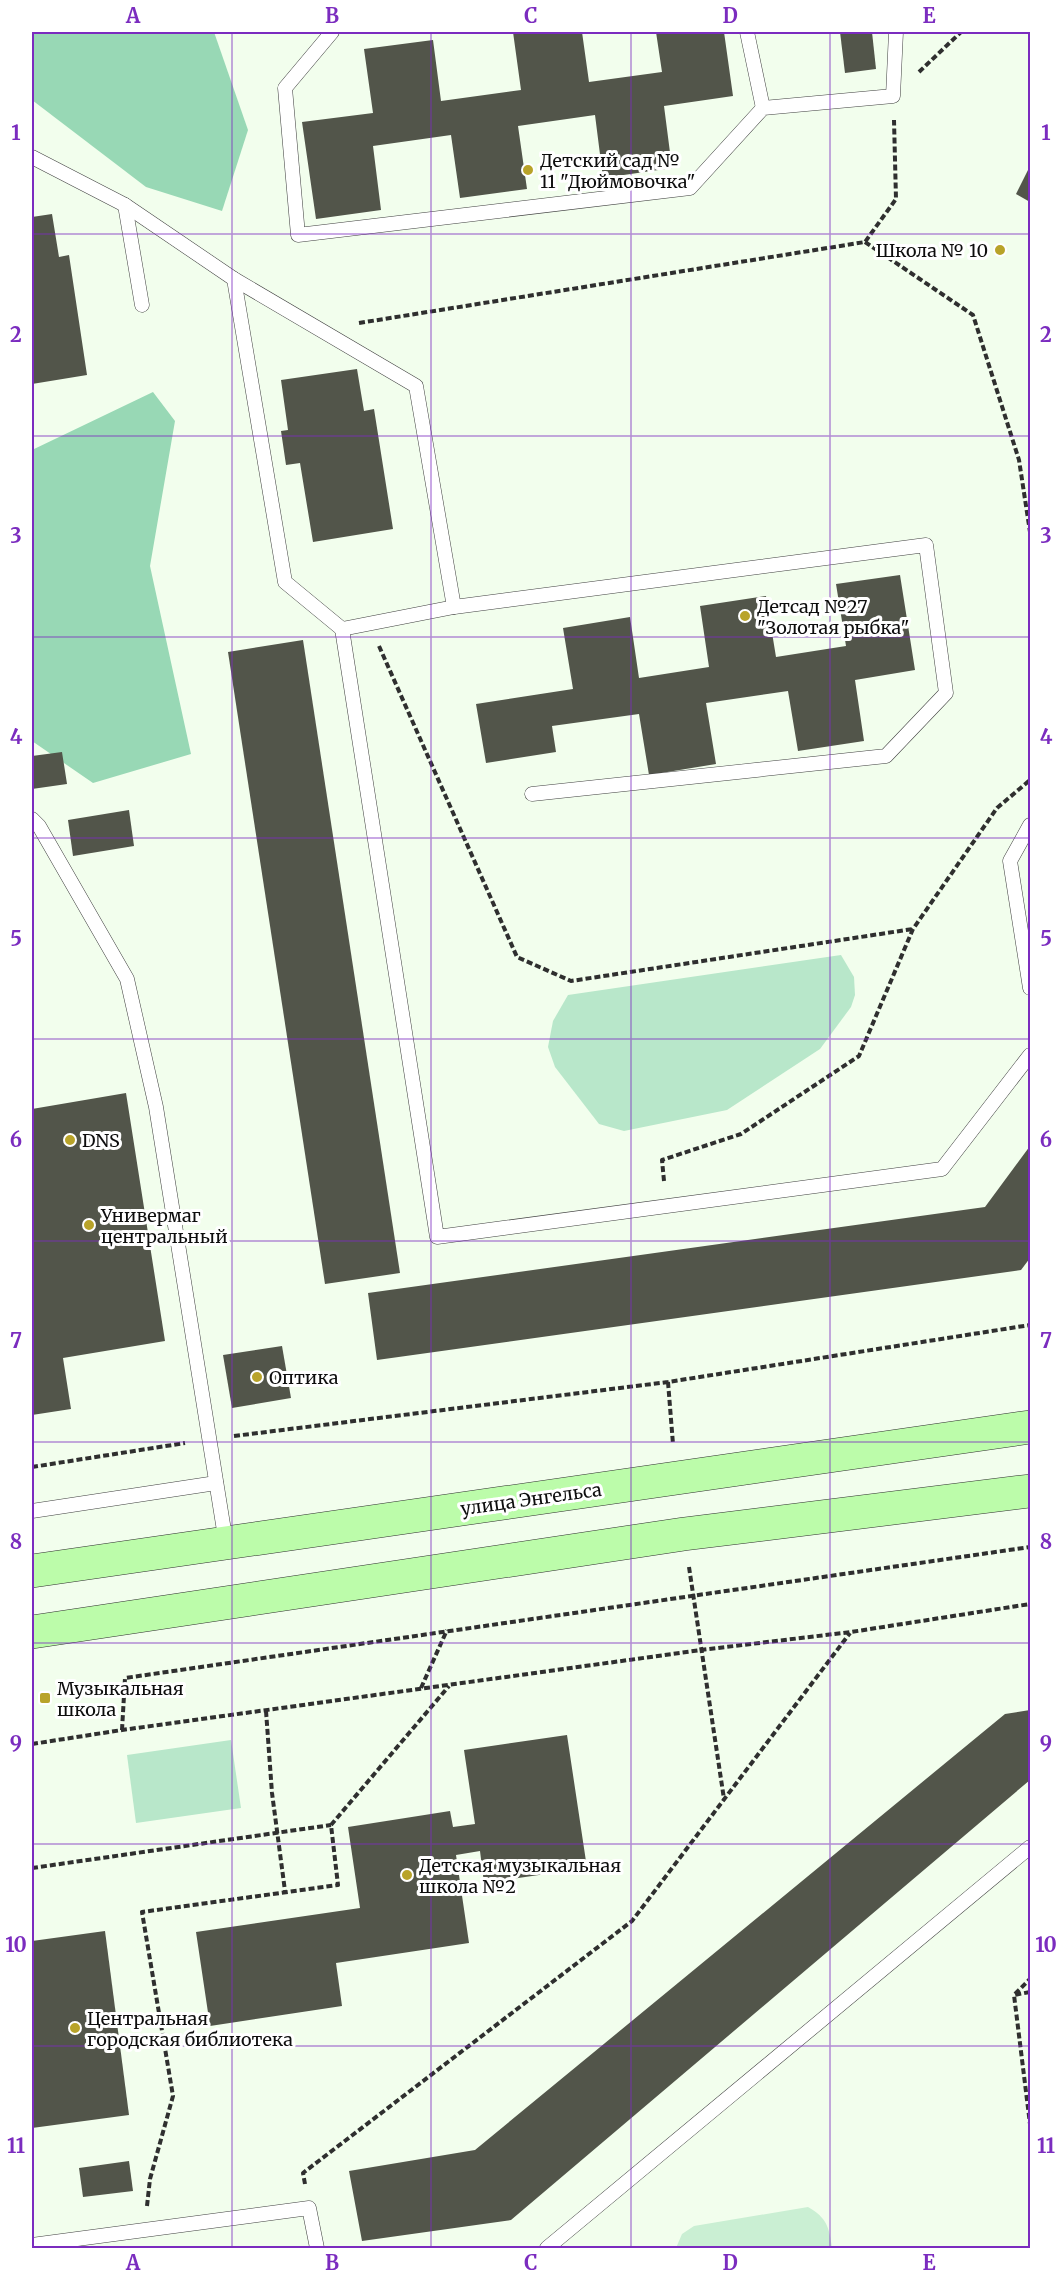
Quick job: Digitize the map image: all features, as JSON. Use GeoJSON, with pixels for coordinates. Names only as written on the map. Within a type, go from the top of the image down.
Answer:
{"type":"FeatureCollection","features":[{"type":"Feature","properties":{"kind":"main road","name":"улица Энгельса"},"geometry":{"type":"LineString","coordinates":[[32,1571],[1030,1427]]}},
{"type":"Feature","properties":{"kind":"main road"},"geometry":{"type":"LineString","coordinates":[[32,1632],[684,1534],[1030,1491]]}},
{"type":"Feature","properties":{"kind":"lane"},"geometry":{"type":"LineString","coordinates":[[332,32],[285,88],[298,235],[690,188],[763,108],[893,96],[896,32]]}},
{"type":"Feature","properties":{"kind":"lane"},"geometry":{"type":"LineString","coordinates":[[747,32],[763,108]]}},
{"type":"Feature","properties":{"kind":"lane"},"geometry":{"type":"LineString","coordinates":[[32,157],[125,205],[234,279],[416,386],[454,607]]}},
{"type":"Feature","properties":{"kind":"lane"},"geometry":{"type":"LineString","coordinates":[[125,205],[142,305]]}},
{"type":"Feature","properties":{"kind":"lane"},"geometry":{"type":"LineString","coordinates":[[234,279],[285,582],[342,629],[437,1237],[942,1169],[1030,1055]]}},
{"type":"Feature","properties":{"kind":"lane"},"geometry":{"type":"LineString","coordinates":[[342,629],[454,607],[926,545],[946,693],[886,756],[532,794]]}},
{"type":"Feature","properties":{"kind":"lane"},"geometry":{"type":"LineString","coordinates":[[32,819],[39,825],[126,979],[156,1107],[226,1543]]}},
{"type":"Feature","properties":{"kind":"lane"},"geometry":{"type":"LineString","coordinates":[[1030,825],[1010,861],[1030,988]]}},
{"type":"Feature","properties":{"kind":"lane"},"geometry":{"type":"LineString","coordinates":[[32,1511],[216,1482]]}},
{"type":"Feature","properties":{"kind":"lane"},"geometry":{"type":"LineString","coordinates":[[547,2248],[1030,1847]]}},
{"type":"Feature","properties":{"kind":"lane"},"geometry":{"type":"LineString","coordinates":[[32,2245],[309,2208],[316,2248]]}},
{"type":"Feature","properties":{"kind":"path"},"geometry":{"type":"LineString","coordinates":[[865,242],[896,199],[893,96],[961,32]]}},
{"type":"Feature","properties":{"kind":"path"},"geometry":{"type":"LineString","coordinates":[[320,330],[865,242],[973,315],[1019,460],[1030,532]]}},
{"type":"Feature","properties":{"kind":"path"},"geometry":{"type":"LineString","coordinates":[[369,624],[517,957],[571,981],[914,929]]}},
{"type":"Feature","properties":{"kind":"path"},"geometry":{"type":"LineString","coordinates":[[666,1206],[662,1160],[741,1134],[859,1056],[914,929],[997,808],[1030,780]]}},
{"type":"Feature","properties":{"kind":"path"},"geometry":{"type":"LineString","coordinates":[[32,1467],[210,1439],[668,1382],[1030,1325]]}},
{"type":"Feature","properties":{"kind":"path"},"geometry":{"type":"LineString","coordinates":[[668,1382],[674,1451]]}},
{"type":"Feature","properties":{"kind":"path"},"geometry":{"type":"LineString","coordinates":[[122,1730],[126,1678],[1030,1547]]}},
{"type":"Feature","properties":{"kind":"path"},"geometry":{"type":"LineString","coordinates":[[688,1563],[724,1799]]}},
{"type":"Feature","properties":{"kind":"path"},"geometry":{"type":"LineString","coordinates":[[32,1744],[701,1650],[851,1632],[1030,1604]]}},
{"type":"Feature","properties":{"kind":"path"},"geometry":{"type":"LineString","coordinates":[[421,1689],[447,1630]]}},
{"type":"Feature","properties":{"kind":"path"},"geometry":{"type":"LineString","coordinates":[[309,2208],[303,2173],[633,1922],[851,1632]]}},
{"type":"Feature","properties":{"kind":"path"},"geometry":{"type":"LineString","coordinates":[[32,1868],[331,1825],[449,1685]]}},
{"type":"Feature","properties":{"kind":"path"},"geometry":{"type":"LineString","coordinates":[[266,1711],[277,1833],[285,1891]]}},
{"type":"Feature","properties":{"kind":"path"},"geometry":{"type":"LineString","coordinates":[[143,2230],[150,2179],[172,2096],[142,1912],[338,1885],[331,1825]]}},
{"type":"Feature","properties":{"kind":"path"},"geometry":{"type":"LineString","coordinates":[[1014,1995],[1030,1979]]}},
{"type":"Feature","properties":{"kind":"path"},"geometry":{"type":"LineString","coordinates":[[1014,1995],[1030,1992]]}},
{"type":"Feature","properties":{"kind":"path"},"geometry":{"type":"LineString","coordinates":[[1014,1995],[1030,2124]]}},
{"type":"Feature","properties":{"kind":"green space"},"geometry":{"type":"Polygon","coordinates":[[[32,32],[214,32],[248,130],[222,211],[146,187],[32,100],[32,32]]]}},
{"type":"Feature","properties":{"kind":"green space"},"geometry":{"type":"Polygon","coordinates":[[[153,392],[175,421],[150,566],[191,754],[93,783],[32,741],[32,450],[153,392]]]}},
{"type":"Feature","properties":{"kind":"green space"},"geometry":{"type":"Polygon","coordinates":[[[841,955],[854,977],[855,995],[851,1007],[820,1049],[727,1110],[624,1131],[599,1124],[555,1067],[548,1047],[553,1021],[568,995],[841,955]]]}},
{"type":"Feature","properties":{"kind":"green space"},"geometry":{"type":"Polygon","coordinates":[[[231,1740],[241,1808],[136,1823],[127,1755],[231,1740]]]}},
{"type":"Feature","properties":{"kind":"green space"},"geometry":{"type":"Polygon","coordinates":[[[808,2207],[826,2224],[832,2248],[676,2248],[682,2234],[694,2226],[808,2207]]]}},
{"type":"Feature","properties":{"kind":"building"},"geometry":{"type":"Polygon","coordinates":[[[513,32],[582,32],[589,82],[662,72],[656,32],[724,32],[733,96],[664,106],[672,168],[603,178],[595,115],[518,126],[527,189],[460,198],[451,135],[373,146],[381,210],[316,219],[302,122],[373,113],[364,49],[433,40],[441,101],[521,90],[513,32]]]}},
{"type":"Feature","properties":{"kind":"building"},"geometry":{"type":"Polygon","coordinates":[[[840,32],[872,32],[876,69],[845,73],[840,32]]]}},
{"type":"Feature","properties":{"kind":"building"},"geometry":{"type":"Polygon","coordinates":[[[1030,166],[1030,202],[1016,194],[1030,166]]]}},
{"type":"Feature","properties":{"kind":"building"},"geometry":{"type":"Polygon","coordinates":[[[52,214],[59,257],[69,255],[87,375],[32,384],[32,217],[52,214]]]}},
{"type":"Feature","properties":{"kind":"building"},"geometry":{"type":"Polygon","coordinates":[[[357,369],[364,411],[374,409],[393,529],[313,542],[300,463],[286,465],[281,431],[288,430],[281,380],[357,369]]]}},
{"type":"Feature","properties":{"kind":"building"},"geometry":{"type":"Polygon","coordinates":[[[900,575],[915,670],[855,680],[864,741],[798,751],[788,691],[706,703],[716,764],[649,775],[639,714],[552,726],[556,752],[486,763],[476,704],[573,689],[563,628],[630,617],[639,678],[709,667],[700,606],[766,596],[776,657],[846,646],[836,584],[900,575]]]}},
{"type":"Feature","properties":{"kind":"building"},"geometry":{"type":"Polygon","coordinates":[[[303,640],[400,1273],[325,1284],[228,652],[303,640]]]}},
{"type":"Feature","properties":{"kind":"building"},"geometry":{"type":"Polygon","coordinates":[[[62,752],[67,784],[32,789],[32,756],[62,752]]]}},
{"type":"Feature","properties":{"kind":"building"},"geometry":{"type":"Polygon","coordinates":[[[129,810],[134,846],[73,856],[68,820],[129,810]]]}},
{"type":"Feature","properties":{"kind":"building","name":"Универмаг центральный"},"geometry":{"type":"Polygon","coordinates":[[[126,1093],[165,1341],[63,1358],[71,1409],[32,1415],[32,1109],[126,1093]]]}},
{"type":"Feature","properties":{"kind":"building"},"geometry":{"type":"Polygon","coordinates":[[[1030,1146],[1030,1258],[1021,1270],[377,1360],[368,1293],[985,1207],[1030,1146]]]}},
{"type":"Feature","properties":{"kind":"building","name":"Оптика"},"geometry":{"type":"Polygon","coordinates":[[[282,1346],[291,1398],[232,1408],[223,1355],[282,1346]]]}},
{"type":"Feature","properties":{"kind":"building"},"geometry":{"type":"Polygon","coordinates":[[[1030,1710],[1030,1780],[511,2220],[362,2241],[349,2171],[475,2150],[1005,1714],[1030,1710]]]}},
{"type":"Feature","properties":{"kind":"building","name":"Детская музыкальная школа №2"},"geometry":{"type":"Polygon","coordinates":[[[567,1735],[587,1868],[484,1883],[480,1851],[456,1855],[469,1943],[336,1963],[342,2006],[210,2026],[196,1932],[360,1908],[348,1827],[450,1811],[453,1827],[475,1824],[464,1750],[567,1735]]]}},
{"type":"Feature","properties":{"kind":"building","name":"Центральная городская библиотека"},"geometry":{"type":"Polygon","coordinates":[[[105,1931],[129,2115],[32,2128],[32,1941],[105,1931]]]}},
{"type":"Feature","properties":{"kind":"building"},"geometry":{"type":"Polygon","coordinates":[[[129,2161],[133,2191],[83,2197],[79,2168],[129,2161]]]}},
{"type":"Feature","properties":{"kind":"place","name":"Детский сад № 11 \"Дюймовочка\""},"geometry":{"type":"Point","coordinates":[528,170]}},
{"type":"Feature","properties":{"kind":"place","name":"Школа № 10"},"geometry":{"type":"Point","coordinates":[1000,250]}},
{"type":"Feature","properties":{"kind":"place","name":"Детсад №27 \"Золотая рыбка\""},"geometry":{"type":"Point","coordinates":[745,616]}},
{"type":"Feature","properties":{"kind":"place","name":"DNS"},"geometry":{"type":"Point","coordinates":[70,1140]}},
{"type":"Feature","properties":{"kind":"place","name":"Универмаг центральный"},"geometry":{"type":"Point","coordinates":[89,1225]}},
{"type":"Feature","properties":{"kind":"place","name":"Оптика"},"geometry":{"type":"Point","coordinates":[257,1377]}},
{"type":"Feature","properties":{"kind":"place","name":"Музыкальная школа"},"geometry":{"type":"Point","coordinates":[45,1698]}},
{"type":"Feature","properties":{"kind":"place","name":"Детская музыкальная школа №2"},"geometry":{"type":"Point","coordinates":[407,1875]}},
{"type":"Feature","properties":{"kind":"place","name":"Центральная городская библиотека"},"geometry":{"type":"Point","coordinates":[75,2028]}}]}
